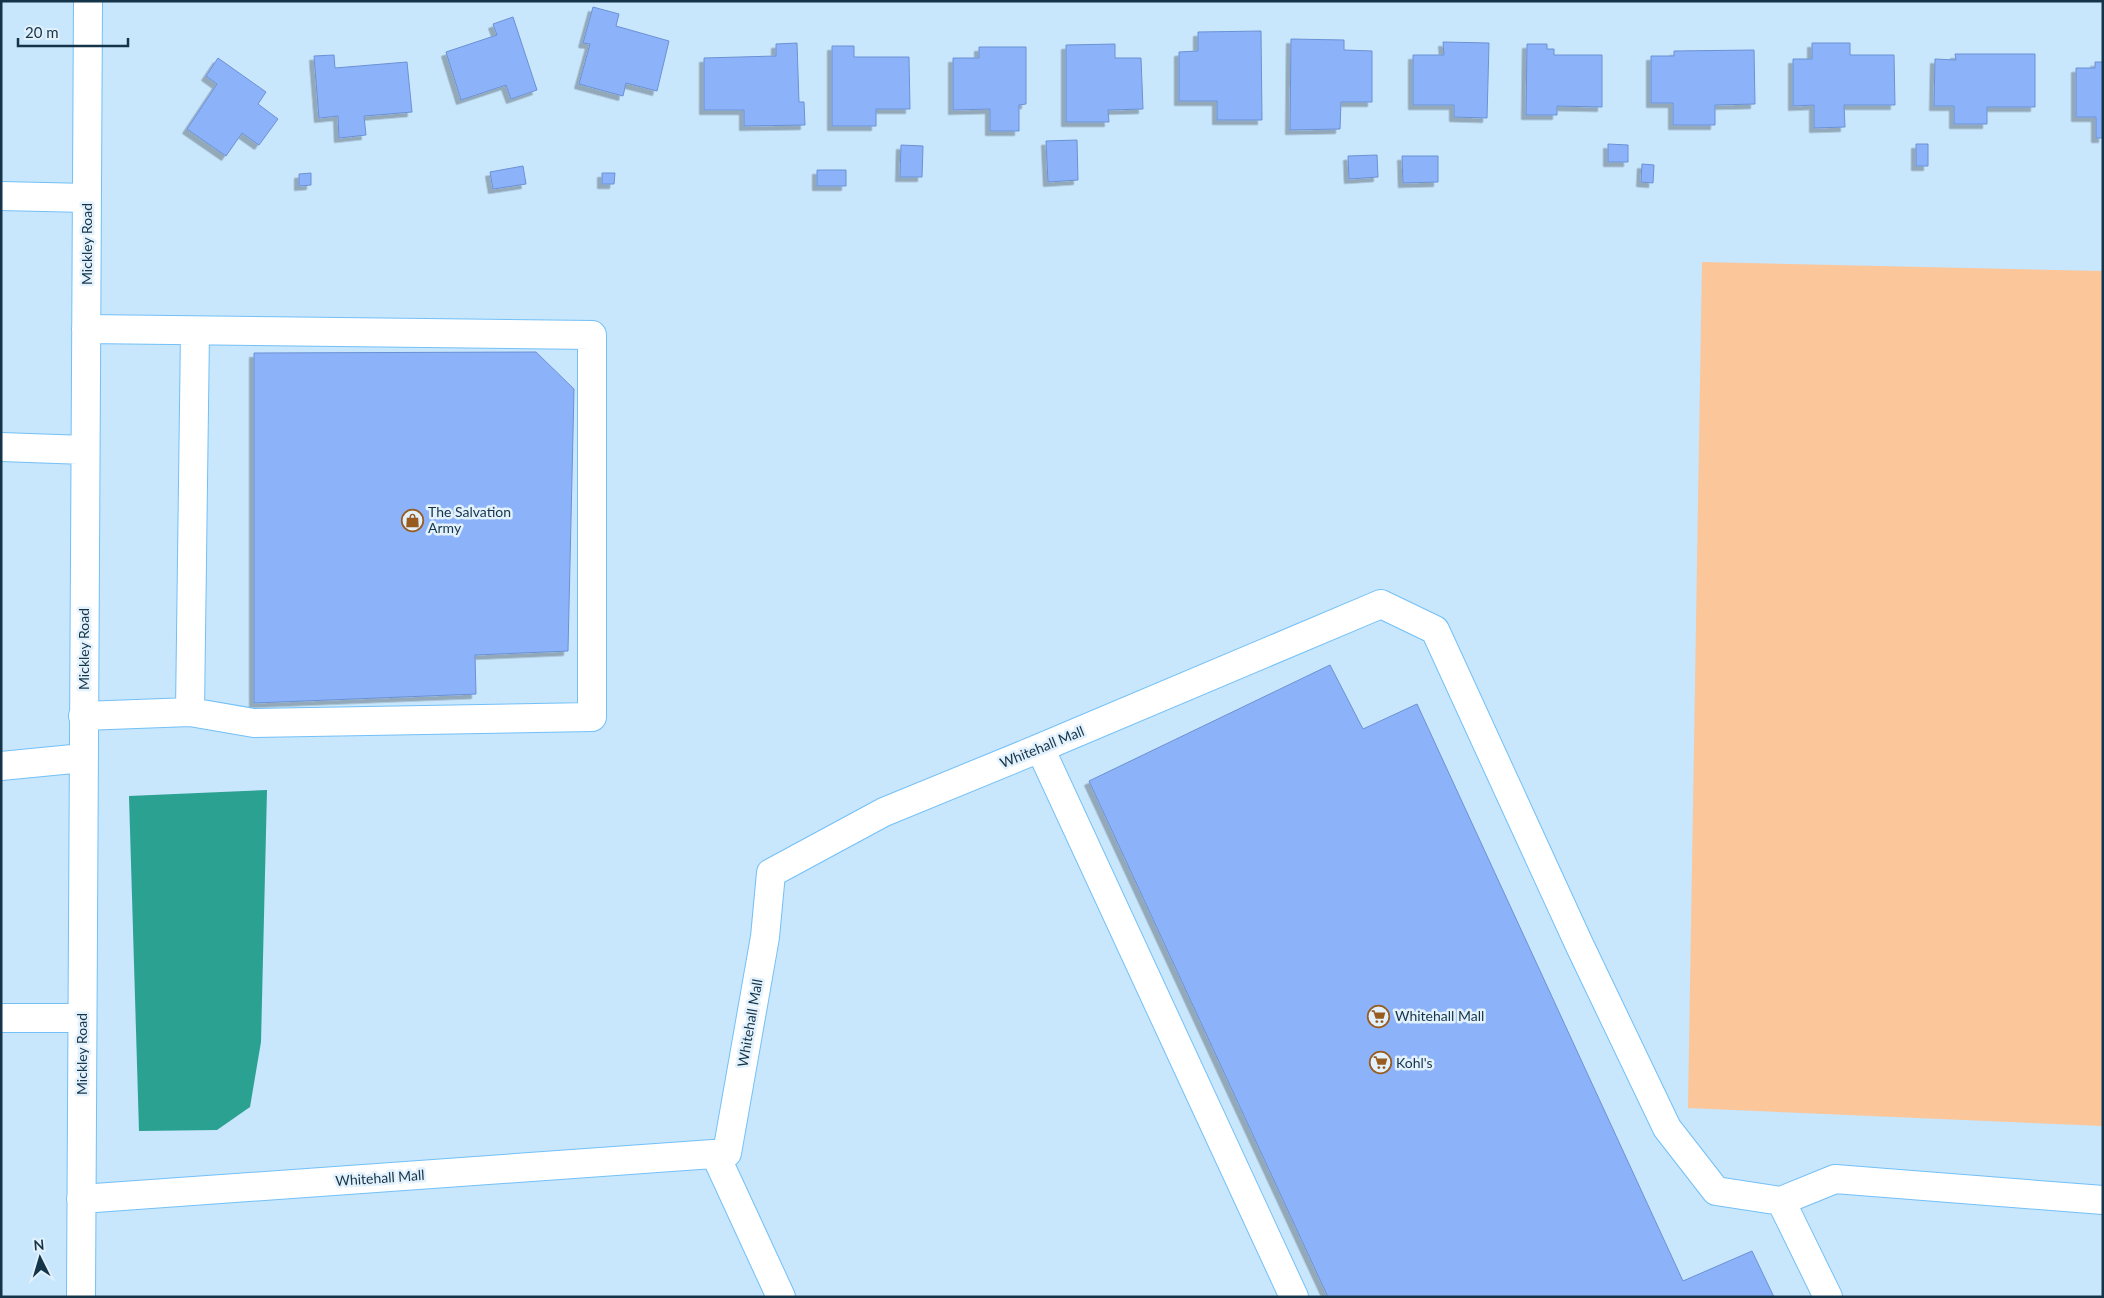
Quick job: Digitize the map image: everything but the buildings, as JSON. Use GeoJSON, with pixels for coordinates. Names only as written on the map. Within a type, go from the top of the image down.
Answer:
{"type":"FeatureCollection","features":[{"type":"Feature","properties":{"kind":"street","name":"Mickley Road"},"geometry":{"type":"LineString","coordinates":[[81,1297],[88,1]]}},
{"type":"Feature","properties":{"kind":"street"},"geometry":{"type":"LineString","coordinates":[[1,196],[87,198]]}},
{"type":"Feature","properties":{"kind":"street"},"geometry":{"type":"LineString","coordinates":[[83,716],[190,712],[254,723],[592,718],[592,334],[86,330]]}},
{"type":"Feature","properties":{"kind":"street"},"geometry":{"type":"LineString","coordinates":[[190,712],[196,332]]}},
{"type":"Feature","properties":{"kind":"street"},"geometry":{"type":"LineString","coordinates":[[1,447],[85,450]]}},
{"type":"Feature","properties":{"kind":"street","name":"Whitehall Mall"},"geometry":{"type":"LineString","coordinates":[[81,1200],[727,1153],[765,937],[772,873],[884,812],[1381,604],[1435,630],[1581,949],[1667,1128],[1716,1191],[1781,1201]]}},
{"type":"Feature","properties":{"kind":"street"},"geometry":{"type":"LineString","coordinates":[[1040,748],[1294,1297]]}},
{"type":"Feature","properties":{"kind":"street"},"geometry":{"type":"LineString","coordinates":[[1,766],[83,758]]}},
{"type":"Feature","properties":{"kind":"street"},"geometry":{"type":"LineString","coordinates":[[1,1018],[82,1018]]}},
{"type":"Feature","properties":{"kind":"street"},"geometry":{"type":"LineString","coordinates":[[715,1154],[781,1297]]}},
{"type":"Feature","properties":{"kind":"street"},"geometry":{"type":"LineString","coordinates":[[1828,1297],[1781,1201],[1835,1179],[2103,1200]]}},
{"type":"Feature","properties":{"kind":"shaded area"},"geometry":{"type":"Polygon","coordinates":[[[1702,262],[2103,271],[2103,1126],[1688,1108],[1702,262]]]}},
{"type":"Feature","properties":{"kind":"shaded area"},"geometry":{"type":"Polygon","coordinates":[[[267,790],[261,1042],[250,1107],[217,1130],[139,1131],[129,796],[267,790]]]}},
{"type":"Feature","properties":{"kind":"place","name":"The Salvation Army"},"geometry":{"type":"Point","coordinates":[412,520]}},
{"type":"Feature","properties":{"kind":"place","name":"Whitehall Mall"},"geometry":{"type":"Point","coordinates":[1379,1016]}},
{"type":"Feature","properties":{"kind":"place","name":"Kohl's"},"geometry":{"type":"Point","coordinates":[1380,1063]}}]}
